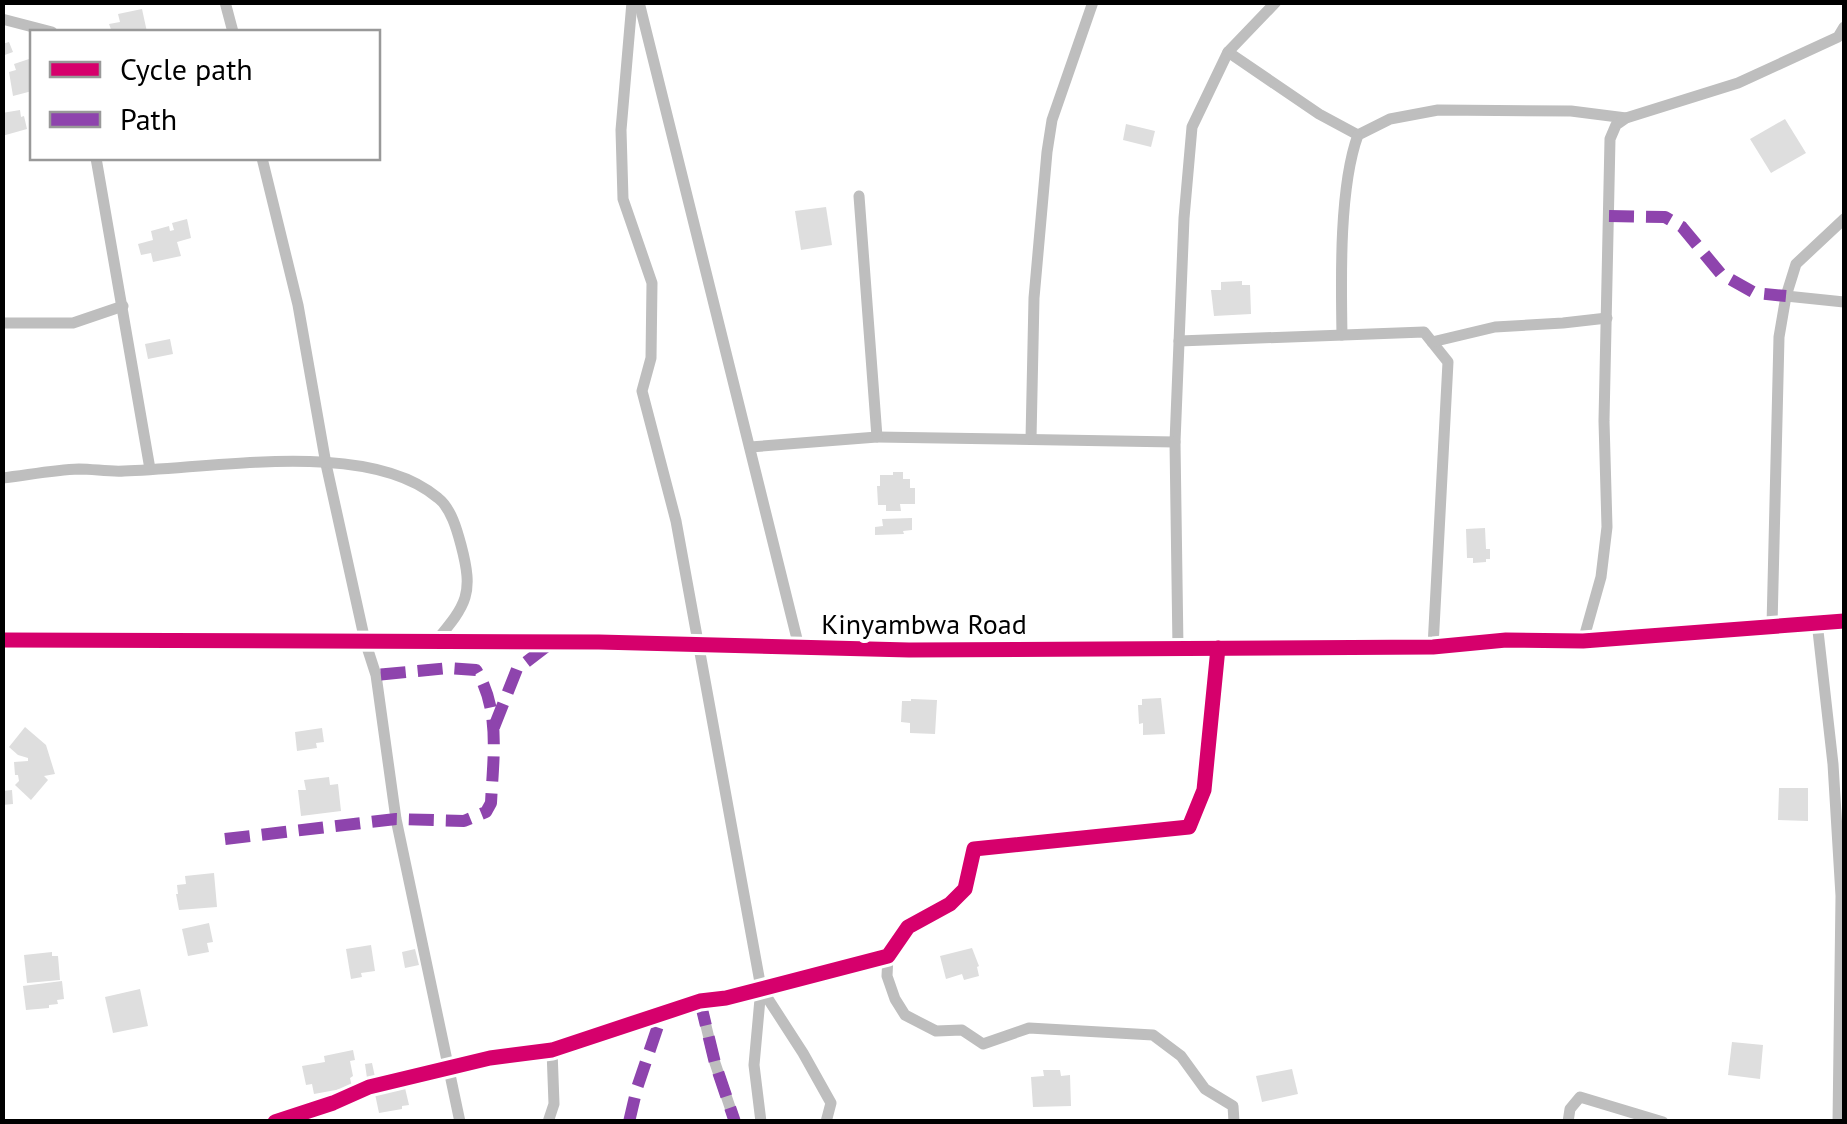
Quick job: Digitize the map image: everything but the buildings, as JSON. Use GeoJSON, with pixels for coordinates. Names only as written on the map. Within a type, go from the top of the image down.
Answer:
{"type":"FeatureCollection","features":[{"type":"Feature","properties":{"kind":"street"},"geometry":{"type":"LineString","coordinates":[[226,2],[233,30]]}},
{"type":"Feature","properties":{"kind":"street"},"geometry":{"type":"LineString","coordinates":[[1031,439],[1034,298],[1047,152],[1052,120],[1093,2]]}},
{"type":"Feature","properties":{"kind":"street"},"geometry":{"type":"LineString","coordinates":[[1178,648],[1175,442],[1184,218],[1192,127],[1228,52],[1276,2]]}},
{"type":"Feature","properties":{"kind":"street"},"geometry":{"type":"LineString","coordinates":[[639,4],[799,647]]}},
{"type":"Feature","properties":{"kind":"street"},"geometry":{"type":"LineString","coordinates":[[639,4],[622,130],[623,199],[652,282],[651,358],[642,391],[676,521],[760,988],[754,1065],[760,1122]]}},
{"type":"Feature","properties":{"kind":"street"},"geometry":{"type":"LineString","coordinates":[[2,19],[44,30]]}},
{"type":"Feature","properties":{"kind":"street"},"geometry":{"type":"LineString","coordinates":[[1583,640],[1601,577],[1606,527],[1604,420],[1610,139],[1616,126],[1626,118],[1738,83],[1844,31]]}},
{"type":"Feature","properties":{"kind":"street"},"geometry":{"type":"LineString","coordinates":[[1228,52],[1318,114],[1358,135]]}},
{"type":"Feature","properties":{"kind":"street"},"geometry":{"type":"LineString","coordinates":[[1342,335],[1346,201],[1358,135],[1390,119],[1438,110],[1571,111],[1626,118]]}},
{"type":"Feature","properties":{"kind":"street"},"geometry":{"type":"LineString","coordinates":[[96,160],[150,470]]}},
{"type":"Feature","properties":{"kind":"street"},"geometry":{"type":"LineString","coordinates":[[262,160],[298,305],[326,464],[364,641],[376,675],[396,819],[460,1122]]}},
{"type":"Feature","properties":{"kind":"street"},"geometry":{"type":"LineString","coordinates":[[859,196],[877,436]]}},
{"type":"Feature","properties":{"kind":"street"},"geometry":{"type":"LineString","coordinates":[[1772,626],[1779,338],[1786,296],[1796,264],[1844,219]]}},
{"type":"Feature","properties":{"kind":"street"},"geometry":{"type":"LineString","coordinates":[[1786,296],[1844,302]]}},
{"type":"Feature","properties":{"kind":"street"},"geometry":{"type":"LineString","coordinates":[[2,324],[73,323],[123,306]]}},
{"type":"Feature","properties":{"kind":"street"},"geometry":{"type":"LineString","coordinates":[[1432,342],[1495,327],[1606,318]]}},
{"type":"Feature","properties":{"kind":"street"},"geometry":{"type":"LineString","coordinates":[[1179,341],[1424,332],[1448,362],[1433,647]]}},
{"type":"Feature","properties":{"kind":"street"},"geometry":{"type":"LineString","coordinates":[[750,447],[877,436],[1175,442]]}},
{"type":"Feature","properties":{"kind":"street"},"geometry":{"type":"LineString","coordinates":[[2,478],[79,469],[123,472],[286,460],[390,473],[442,500],[456,526],[465,560],[468,596],[436,641]]}},
{"type":"Feature","properties":{"kind":"street","name":"Kinyambwa Road"},"geometry":{"type":"LineString","coordinates":[[2,640],[436,641],[909,650],[1433,647],[1844,621]]}},
{"type":"Feature","properties":{"kind":"street"},"geometry":{"type":"LineString","coordinates":[[1817,622],[1833,764],[1841,896],[1838,1122]]}},
{"type":"Feature","properties":{"kind":"street"},"geometry":{"type":"LineString","coordinates":[[1218,648],[1204,790],[1190,828],[974,849],[965,889],[950,904],[908,927],[888,956],[887,976],[895,999],[906,1014],[936,1031],[962,1030],[983,1044],[1028,1028],[1153,1036],[1181,1056],[1205,1089],[1234,1106],[1234,1122]]}},
{"type":"Feature","properties":{"kind":"street"},"geometry":{"type":"LineString","coordinates":[[275,1122],[295,1118],[368,1087],[490,1058],[552,1050],[700,1001],[726,998],[888,956]]}},
{"type":"Feature","properties":{"kind":"street"},"geometry":{"type":"LineString","coordinates":[[760,988],[831,1102],[826,1122]]}},
{"type":"Feature","properties":{"kind":"street"},"geometry":{"type":"LineString","coordinates":[[700,1001],[714,1063],[735,1122]]}},
{"type":"Feature","properties":{"kind":"street"},"geometry":{"type":"LineString","coordinates":[[548,1122],[554,1104],[552,1050]]}},
{"type":"Feature","properties":{"kind":"street"},"geometry":{"type":"LineString","coordinates":[[1568,1122],[1570,1109],[1580,1097],[1663,1122]]}},
{"type":"Feature","properties":{"kind":"marked path"},"geometry":{"type":"LineString","coordinates":[[1609,216],[1665,217],[1682,227],[1721,274],[1755,293],[1786,296]]}},
{"type":"Feature","properties":{"kind":"marked path"},"geometry":{"type":"LineString","coordinates":[[494,727],[517,669],[551,643]]}},
{"type":"Feature","properties":{"kind":"marked path"},"geometry":{"type":"LineString","coordinates":[[225,839],[396,819],[464,821],[486,812],[491,803],[494,735],[489,701],[476,670],[449,668],[376,675]]}},
{"type":"Feature","properties":{"kind":"marked path"},"geometry":{"type":"LineString","coordinates":[[700,1001],[735,1122]]}},
{"type":"Feature","properties":{"kind":"marked path"},"geometry":{"type":"LineString","coordinates":[[629,1122],[662,1014]]}},
{"type":"Feature","properties":{"kind":"cycle path"},"geometry":{"type":"LineString","coordinates":[[2,640],[599,642],[909,650],[1433,647],[1506,640],[1583,641],[1844,621]]}},
{"type":"Feature","properties":{"kind":"cycle path"},"geometry":{"type":"LineString","coordinates":[[275,1122],[369,1087],[490,1058],[552,1050],[700,1001],[726,998],[888,956],[908,927],[950,904],[965,889],[974,849],[1189,827],[1204,790],[1218,648]]}}]}
